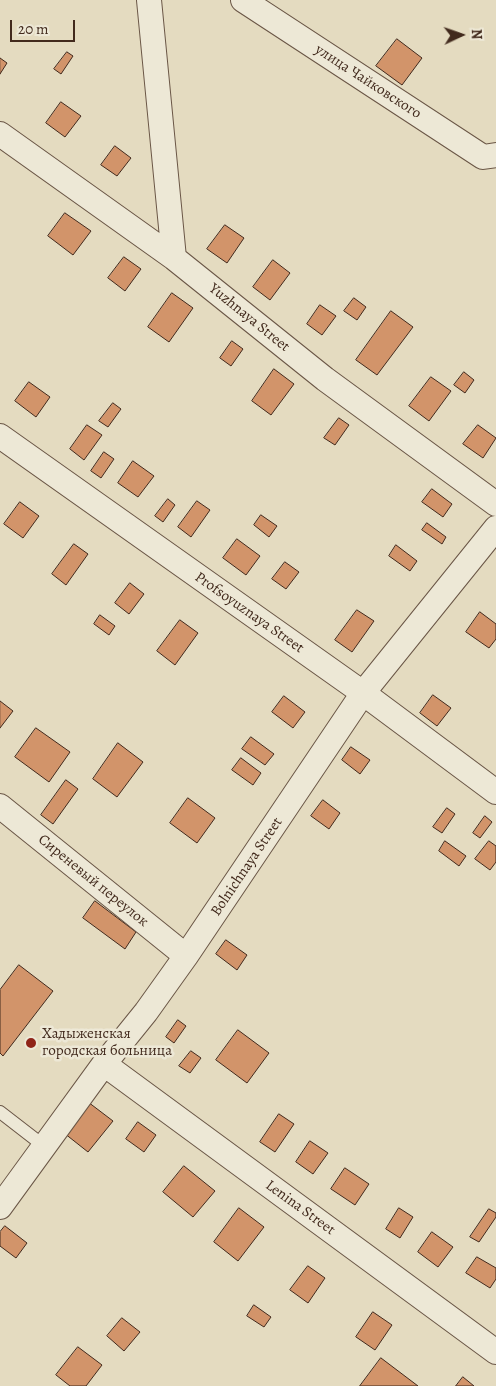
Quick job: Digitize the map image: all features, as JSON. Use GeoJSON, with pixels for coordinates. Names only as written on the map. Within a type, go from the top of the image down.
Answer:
{"type":"FeatureCollection","features":[{"type":"Feature","properties":{"kind":"street"},"geometry":{"type":"LineString","coordinates":[[149,0],[174,258]]}},
{"type":"Feature","properties":{"kind":"street","name":"улица Чайковского"},"geometry":{"type":"LineString","coordinates":[[243,0],[483,157],[496,155]]}},
{"type":"Feature","properties":{"kind":"street","name":"Yuzhnaya Street"},"geometry":{"type":"LineString","coordinates":[[0,134],[174,258],[325,379],[496,504]]}},
{"type":"Feature","properties":{"kind":"street","name":"Profsoyuznaya Street"},"geometry":{"type":"LineString","coordinates":[[0,436],[363,693],[496,792]]}},
{"type":"Feature","properties":{"kind":"street","name":"Bolnichnaya Street"},"geometry":{"type":"LineString","coordinates":[[0,1207],[104,1064],[146,1012],[186,956],[363,693],[496,528]]}},
{"type":"Feature","properties":{"kind":"street","name":"Сиреневый переулок"},"geometry":{"type":"LineString","coordinates":[[0,806],[186,956]]}},
{"type":"Feature","properties":{"kind":"street","name":"Lenina Street"},"geometry":{"type":"LineString","coordinates":[[104,1064],[496,1352]]}},
{"type":"Feature","properties":{"kind":"lane"},"geometry":{"type":"LineString","coordinates":[[0,1112],[44,1146]]}},
{"type":"Feature","properties":{"kind":"building"},"geometry":{"type":"Polygon","coordinates":[[[397,39],[422,58],[402,85],[376,66],[397,39]]]}},
{"type":"Feature","properties":{"kind":"building"},"geometry":{"type":"Polygon","coordinates":[[[67,52],[73,56],[61,74],[54,69],[67,52]]]}},
{"type":"Feature","properties":{"kind":"building"},"geometry":{"type":"Polygon","coordinates":[[[0,58],[7,63],[0,74],[0,58]]]}},
{"type":"Feature","properties":{"kind":"building"},"geometry":{"type":"Polygon","coordinates":[[[61,102],[81,116],[65,137],[46,123],[61,102]]]}},
{"type":"Feature","properties":{"kind":"building"},"geometry":{"type":"Polygon","coordinates":[[[115,146],[131,158],[117,176],[101,165],[115,146]]]}},
{"type":"Feature","properties":{"kind":"building"},"geometry":{"type":"Polygon","coordinates":[[[65,213],[91,231],[73,255],[48,236],[65,213]]]}},
{"type":"Feature","properties":{"kind":"building"},"geometry":{"type":"Polygon","coordinates":[[[225,225],[244,238],[227,263],[207,249],[225,225]]]}},
{"type":"Feature","properties":{"kind":"building"},"geometry":{"type":"Polygon","coordinates":[[[124,257],[141,269],[125,291],[108,278],[124,257]]]}},
{"type":"Feature","properties":{"kind":"building"},"geometry":{"type":"Polygon","coordinates":[[[273,260],[290,273],[270,300],[253,287],[273,260]]]}},
{"type":"Feature","properties":{"kind":"building"},"geometry":{"type":"Polygon","coordinates":[[[172,293],[193,308],[169,342],[148,327],[172,293]]]}},
{"type":"Feature","properties":{"kind":"building"},"geometry":{"type":"Polygon","coordinates":[[[354,298],[366,307],[357,320],[344,311],[354,298]]]}},
{"type":"Feature","properties":{"kind":"building"},"geometry":{"type":"Polygon","coordinates":[[[320,305],[336,316],[322,335],[307,324],[320,305]]]}},
{"type":"Feature","properties":{"kind":"building"},"geometry":{"type":"Polygon","coordinates":[[[391,311],[413,327],[377,375],[356,360],[391,311]]]}},
{"type":"Feature","properties":{"kind":"building"},"geometry":{"type":"Polygon","coordinates":[[[232,341],[243,349],[231,366],[220,358],[232,341]]]}},
{"type":"Feature","properties":{"kind":"building"},"geometry":{"type":"Polygon","coordinates":[[[274,369],[294,384],[271,415],[252,401],[274,369]]]}},
{"type":"Feature","properties":{"kind":"building"},"geometry":{"type":"Polygon","coordinates":[[[464,372],[474,380],[465,393],[454,385],[464,372]]]}},
{"type":"Feature","properties":{"kind":"building"},"geometry":{"type":"Polygon","coordinates":[[[431,377],[451,391],[429,421],[409,406],[431,377]]]}},
{"type":"Feature","properties":{"kind":"building"},"geometry":{"type":"Polygon","coordinates":[[[29,382],[50,397],[36,417],[15,401],[29,382]]]}},
{"type":"Feature","properties":{"kind":"building"},"geometry":{"type":"Polygon","coordinates":[[[113,403],[121,409],[108,427],[99,421],[113,403]]]}},
{"type":"Feature","properties":{"kind":"building"},"geometry":{"type":"Polygon","coordinates":[[[339,418],[349,425],[335,445],[324,438],[339,418]]]}},
{"type":"Feature","properties":{"kind":"building"},"geometry":{"type":"Polygon","coordinates":[[[87,425],[102,435],[84,460],[70,449],[87,425]]]}},
{"type":"Feature","properties":{"kind":"building"},"geometry":{"type":"Polygon","coordinates":[[[478,425],[496,438],[483,458],[463,444],[478,425]]]}},
{"type":"Feature","properties":{"kind":"building"},"geometry":{"type":"Polygon","coordinates":[[[104,452],[114,459],[101,478],[91,471],[104,452]]]}},
{"type":"Feature","properties":{"kind":"building"},"geometry":{"type":"Polygon","coordinates":[[[133,461],[154,476],[138,497],[118,483],[133,461]]]}},
{"type":"Feature","properties":{"kind":"building"},"geometry":{"type":"Polygon","coordinates":[[[432,489],[452,504],[443,517],[422,502],[432,489]]]}},
{"type":"Feature","properties":{"kind":"building"},"geometry":{"type":"Polygon","coordinates":[[[168,499],[175,505],[163,522],[155,516],[168,499]]]}},
{"type":"Feature","properties":{"kind":"building"},"geometry":{"type":"Polygon","coordinates":[[[197,501],[210,510],[191,537],[178,527],[197,501]]]}},
{"type":"Feature","properties":{"kind":"building"},"geometry":{"type":"Polygon","coordinates":[[[20,502],[39,516],[23,538],[4,524],[20,502]]]}},
{"type":"Feature","properties":{"kind":"building"},"geometry":{"type":"Polygon","coordinates":[[[261,515],[277,526],[269,537],[254,525],[261,515]]]}},
{"type":"Feature","properties":{"kind":"building"},"geometry":{"type":"Polygon","coordinates":[[[427,523],[446,537],[442,544],[422,530],[427,523]]]}},
{"type":"Feature","properties":{"kind":"building"},"geometry":{"type":"Polygon","coordinates":[[[237,539],[260,556],[246,575],[223,558],[237,539]]]}},
{"type":"Feature","properties":{"kind":"building"},"geometry":{"type":"Polygon","coordinates":[[[74,544],[88,554],[66,585],[52,574],[74,544]]]}},
{"type":"Feature","properties":{"kind":"building"},"geometry":{"type":"Polygon","coordinates":[[[396,545],[417,561],[410,571],[389,556],[396,545]]]}},
{"type":"Feature","properties":{"kind":"building"},"geometry":{"type":"Polygon","coordinates":[[[285,562],[299,572],[286,589],[272,579],[285,562]]]}},
{"type":"Feature","properties":{"kind":"building"},"geometry":{"type":"Polygon","coordinates":[[[130,583],[144,594],[129,614],[115,603],[130,583]]]}},
{"type":"Feature","properties":{"kind":"building"},"geometry":{"type":"Polygon","coordinates":[[[357,610],[374,621],[352,652],[335,640],[357,610]]]}},
{"type":"Feature","properties":{"kind":"building"},"geometry":{"type":"Polygon","coordinates":[[[480,612],[496,624],[496,639],[489,648],[466,632],[480,612]]]}},
{"type":"Feature","properties":{"kind":"building"},"geometry":{"type":"Polygon","coordinates":[[[100,615],[115,626],[109,635],[94,624],[100,615]]]}},
{"type":"Feature","properties":{"kind":"building"},"geometry":{"type":"Polygon","coordinates":[[[180,620],[198,633],[175,665],[157,651],[180,620]]]}},
{"type":"Feature","properties":{"kind":"building"},"geometry":{"type":"Polygon","coordinates":[[[433,695],[451,708],[437,726],[420,713],[433,695]]]}},
{"type":"Feature","properties":{"kind":"building"},"geometry":{"type":"Polygon","coordinates":[[[284,696],[305,712],[293,728],[272,712],[284,696]]]}},
{"type":"Feature","properties":{"kind":"building"},"geometry":{"type":"Polygon","coordinates":[[[0,701],[13,711],[0,728],[0,701]]]}},
{"type":"Feature","properties":{"kind":"building"},"geometry":{"type":"Polygon","coordinates":[[[36,728],[70,752],[49,782],[15,757],[36,728]]]}},
{"type":"Feature","properties":{"kind":"building"},"geometry":{"type":"Polygon","coordinates":[[[251,737],[274,754],[265,765],[242,749],[251,737]]]}},
{"type":"Feature","properties":{"kind":"building"},"geometry":{"type":"Polygon","coordinates":[[[118,743],[143,762],[117,797],[93,779],[118,743]]]}},
{"type":"Feature","properties":{"kind":"building"},"geometry":{"type":"Polygon","coordinates":[[[351,747],[370,760],[360,774],[342,760],[351,747]]]}},
{"type":"Feature","properties":{"kind":"building"},"geometry":{"type":"Polygon","coordinates":[[[241,758],[261,773],[253,785],[232,770],[241,758]]]}},
{"type":"Feature","properties":{"kind":"building"},"geometry":{"type":"Polygon","coordinates":[[[66,780],[78,789],[53,824],[41,815],[66,780]]]}},
{"type":"Feature","properties":{"kind":"building"},"geometry":{"type":"Polygon","coordinates":[[[188,798],[215,818],[197,843],[170,823],[188,798]]]}},
{"type":"Feature","properties":{"kind":"building"},"geometry":{"type":"Polygon","coordinates":[[[323,800],[340,813],[329,829],[311,816],[323,800]]]}},
{"type":"Feature","properties":{"kind":"building"},"geometry":{"type":"Polygon","coordinates":[[[447,808],[455,814],[442,833],[433,827],[447,808]]]}},
{"type":"Feature","properties":{"kind":"building"},"geometry":{"type":"Polygon","coordinates":[[[485,816],[492,822],[480,838],[473,833],[485,816]]]}},
{"type":"Feature","properties":{"kind":"building"},"geometry":{"type":"Polygon","coordinates":[[[445,841],[466,856],[459,866],[439,851],[445,841]]]}},
{"type":"Feature","properties":{"kind":"building"},"geometry":{"type":"Polygon","coordinates":[[[489,841],[496,846],[496,862],[490,870],[475,859],[489,841]]]}},
{"type":"Feature","properties":{"kind":"building"},"geometry":{"type":"Polygon","coordinates":[[[95,901],[136,932],[125,949],[83,918],[95,901]]]}},
{"type":"Feature","properties":{"kind":"building"},"geometry":{"type":"Polygon","coordinates":[[[226,940],[247,955],[237,970],[216,954],[226,940]]]}},
{"type":"Feature","properties":{"kind":"building"},"geometry":{"type":"Polygon","coordinates":[[[19,965],[53,991],[3,1056],[0,1053],[0,990],[19,965]]]}},
{"type":"Feature","properties":{"kind":"building"},"geometry":{"type":"Polygon","coordinates":[[[178,1020],[186,1026],[174,1043],[166,1037],[178,1020]]]}},
{"type":"Feature","properties":{"kind":"building"},"geometry":{"type":"Polygon","coordinates":[[[238,1030],[269,1053],[247,1083],[216,1060],[238,1030]]]}},
{"type":"Feature","properties":{"kind":"building"},"geometry":{"type":"Polygon","coordinates":[[[191,1051],[201,1058],[190,1073],[179,1066],[191,1051]]]}},
{"type":"Feature","properties":{"kind":"building"},"geometry":{"type":"Polygon","coordinates":[[[88,1102],[113,1121],[88,1152],[64,1133],[88,1102]]]}},
{"type":"Feature","properties":{"kind":"building"},"geometry":{"type":"Polygon","coordinates":[[[279,1114],[294,1124],[275,1152],[260,1142],[279,1114]]]}},
{"type":"Feature","properties":{"kind":"building"},"geometry":{"type":"Polygon","coordinates":[[[138,1122],[156,1135],[144,1152],[126,1139],[138,1122]]]}},
{"type":"Feature","properties":{"kind":"building"},"geometry":{"type":"Polygon","coordinates":[[[310,1141],[328,1153],[313,1174],[296,1162],[310,1141]]]}},
{"type":"Feature","properties":{"kind":"building"},"geometry":{"type":"Polygon","coordinates":[[[184,1166],[215,1191],[193,1217],[163,1192],[184,1166]]]}},
{"type":"Feature","properties":{"kind":"building"},"geometry":{"type":"Polygon","coordinates":[[[345,1168],[369,1184],[355,1205],[331,1189],[345,1168]]]}},
{"type":"Feature","properties":{"kind":"building"},"geometry":{"type":"Polygon","coordinates":[[[239,1208],[264,1227],[238,1261],[214,1242],[239,1208]]]}},
{"type":"Feature","properties":{"kind":"building"},"geometry":{"type":"Polygon","coordinates":[[[399,1208],[413,1217],[400,1238],[386,1229],[399,1208]]]}},
{"type":"Feature","properties":{"kind":"building"},"geometry":{"type":"Polygon","coordinates":[[[489,1209],[496,1213],[496,1217],[479,1242],[470,1237],[489,1209]]]}},
{"type":"Feature","properties":{"kind":"building"},"geometry":{"type":"Polygon","coordinates":[[[5,1226],[27,1243],[16,1258],[0,1246],[0,1232],[5,1226]]]}},
{"type":"Feature","properties":{"kind":"building"},"geometry":{"type":"Polygon","coordinates":[[[432,1232],[453,1247],[438,1267],[418,1252],[432,1232]]]}},
{"type":"Feature","properties":{"kind":"building"},"geometry":{"type":"Polygon","coordinates":[[[477,1257],[496,1268],[496,1279],[490,1288],[466,1273],[477,1257]]]}},
{"type":"Feature","properties":{"kind":"building"},"geometry":{"type":"Polygon","coordinates":[[[308,1266],[325,1278],[308,1303],[290,1290],[308,1266]]]}},
{"type":"Feature","properties":{"kind":"building"},"geometry":{"type":"Polygon","coordinates":[[[254,1305],[271,1317],[264,1327],[247,1316],[254,1305]]]}},
{"type":"Feature","properties":{"kind":"building"},"geometry":{"type":"Polygon","coordinates":[[[373,1312],[392,1325],[375,1350],[356,1337],[373,1312]]]}},
{"type":"Feature","properties":{"kind":"building"},"geometry":{"type":"Polygon","coordinates":[[[122,1318],[140,1332],[124,1351],[107,1336],[122,1318]]]}},
{"type":"Feature","properties":{"kind":"building"},"geometry":{"type":"Polygon","coordinates":[[[78,1347],[102,1365],[86,1386],[70,1386],[56,1375],[78,1347]]]}},
{"type":"Feature","properties":{"kind":"building"},"geometry":{"type":"Polygon","coordinates":[[[381,1358],[418,1386],[360,1386],[381,1358]]]}},
{"type":"Feature","properties":{"kind":"building"},"geometry":{"type":"Polygon","coordinates":[[[463,1377],[474,1386],[456,1386],[463,1377]]]}},
{"type":"Feature","properties":{"kind":"place","name":"Хадыженская городская больница"},"geometry":{"type":"Point","coordinates":[31,1043]}}]}
